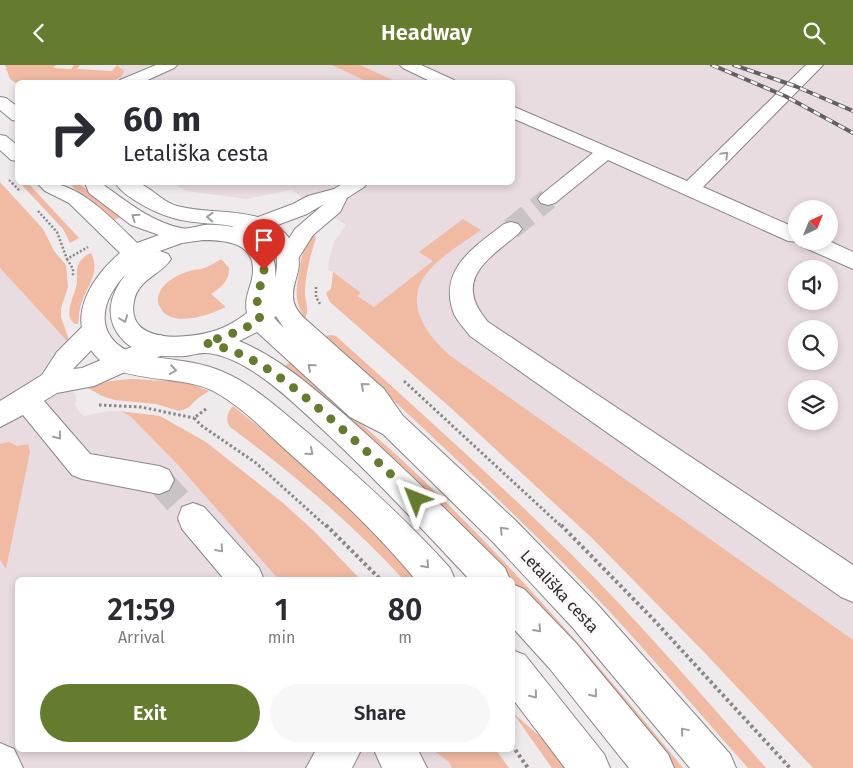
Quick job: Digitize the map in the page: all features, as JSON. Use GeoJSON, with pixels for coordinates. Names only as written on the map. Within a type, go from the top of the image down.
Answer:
{"type":"FeatureCollection","features":[{"type":"Feature","properties":{"kind":"main road"},"geometry":{"type":"LineString","coordinates":[[408,65],[441,80]]}},
{"type":"Feature","properties":{"kind":"main road"},"geometry":{"type":"LineString","coordinates":[[690,189],[815,65]]}},
{"type":"Feature","properties":{"kind":"main road"},"geometry":{"type":"LineString","coordinates":[[132,80],[157,67]]}},
{"type":"Feature","properties":{"kind":"main road"},"geometry":{"type":"LineString","coordinates":[[0,102],[15,114]]}},
{"type":"Feature","properties":{"kind":"main road"},"geometry":{"type":"LineString","coordinates":[[515,112],[788,232]]}},
{"type":"Feature","properties":{"kind":"main road"},"geometry":{"type":"LineString","coordinates":[[0,141],[15,154]]}},
{"type":"Feature","properties":{"kind":"main road"},"geometry":{"type":"LineString","coordinates":[[548,199],[606,152]]}},
{"type":"Feature","properties":{"kind":"main road"},"geometry":{"type":"LineString","coordinates":[[49,185],[61,207],[101,258]]}},
{"type":"Feature","properties":{"kind":"main road"},"geometry":{"type":"LineString","coordinates":[[49,185],[76,199],[129,248],[134,265]]}},
{"type":"Feature","properties":{"kind":"main road","name":"Letališka cesta"},"geometry":{"type":"LineString","coordinates":[[95,185],[96,189],[138,220],[179,235]]}},
{"type":"Feature","properties":{"kind":"main road"},"geometry":{"type":"LineString","coordinates":[[128,185],[169,210],[197,217],[235,219],[258,224],[280,240],[288,257]]}},
{"type":"Feature","properties":{"kind":"main road"},"geometry":{"type":"LineString","coordinates":[[232,234],[300,209],[315,200],[349,188]]}},
{"type":"Feature","properties":{"kind":"main road"},"geometry":{"type":"LineString","coordinates":[[288,257],[298,239],[309,227],[334,207],[349,188]]}},
{"type":"Feature","properties":{"kind":"main road"},"geometry":{"type":"LineString","coordinates":[[511,229],[474,259],[464,274],[462,293],[466,313],[479,329],[853,585]]}},
{"type":"Feature","properties":{"kind":"main road","name":"Letališka cesta"},"geometry":{"type":"LineString","coordinates":[[392,425],[360,409],[266,327],[260,319],[256,298],[263,278],[263,261],[255,247],[241,237],[232,234],[203,232],[179,235],[154,244],[134,265],[121,303],[121,311],[128,330],[136,338],[160,345],[205,343],[232,349],[264,365],[304,396],[378,462],[490,577]]}},
{"type":"Feature","properties":{"kind":"main road","name":"Letališka cesta"},"geometry":{"type":"LineString","coordinates":[[94,331],[93,319],[101,258],[134,265],[162,259],[200,247],[232,234]]}},
{"type":"Feature","properties":{"kind":"main road"},"geometry":{"type":"LineString","coordinates":[[829,250],[853,261]]}},
{"type":"Feature","properties":{"kind":"main road","name":"Letališka cesta"},"geometry":{"type":"LineString","coordinates":[[205,343],[242,330],[260,319],[270,309],[282,289],[288,271],[288,257]]}},
{"type":"Feature","properties":{"kind":"main road","name":"Letališka cesta"},"geometry":{"type":"LineString","coordinates":[[282,289],[282,298],[288,317],[304,335],[375,397],[392,425],[504,531],[585,616],[716,768]]}},
{"type":"Feature","properties":{"kind":"main road"},"geometry":{"type":"LineString","coordinates":[[0,415],[51,383],[66,359],[94,331],[104,347],[114,356],[141,365],[196,373],[232,389],[281,427],[333,472],[424,563],[436,577]]}},
{"type":"Feature","properties":{"kind":"main road","name":"Letališka cesta"},"geometry":{"type":"LineString","coordinates":[[51,383],[85,378],[160,345]]}},
{"type":"Feature","properties":{"kind":"main road"},"geometry":{"type":"LineString","coordinates":[[26,399],[82,466],[159,480]]}},
{"type":"Feature","properties":{"kind":"main road"},"geometry":{"type":"LineString","coordinates":[[193,518],[244,577]]}},
{"type":"Feature","properties":{"kind":"main road"},"geometry":{"type":"LineString","coordinates":[[515,604],[563,657],[654,768]]}},
{"type":"Feature","properties":{"kind":"main road"},"geometry":{"type":"LineString","coordinates":[[515,672],[590,768]]}},
{"type":"Feature","properties":{"kind":"main road"},"geometry":{"type":"LineString","coordinates":[[555,721],[606,768]]}},
{"type":"Feature","properties":{"kind":"main road"},"geometry":{"type":"LineString","coordinates":[[326,768],[340,752]]}},
{"type":"Feature","properties":{"kind":"main road"},"geometry":{"type":"LineString","coordinates":[[394,752],[407,768]]}},
{"type":"Feature","properties":{"kind":"main road"},"geometry":{"type":"LineString","coordinates":[[0,763],[3,768]]}},
{"type":"Feature","properties":{"kind":"path"},"geometry":{"type":"LineString","coordinates":[[7,178],[20,191]]}},
{"type":"Feature","properties":{"kind":"path"},"geometry":{"type":"LineString","coordinates":[[33,205],[57,232],[67,259],[101,258]]}},
{"type":"Feature","properties":{"kind":"path"},"geometry":{"type":"LineString","coordinates":[[318,278],[315,291],[324,310]]}},
{"type":"Feature","properties":{"kind":"path"},"geometry":{"type":"LineString","coordinates":[[402,379],[494,462],[606,570],[709,678],[790,768]]}},
{"type":"Feature","properties":{"kind":"path"},"geometry":{"type":"LineString","coordinates":[[91,404],[138,406],[158,409],[177,416],[194,418],[202,426],[256,463],[281,484],[378,577]]}},
{"type":"Feature","properties":{"kind":"path"},"geometry":{"type":"LineString","coordinates":[[194,418],[208,408]]}},
{"type":"Feature","properties":{"kind":"path"},"geometry":{"type":"LineString","coordinates":[[515,749],[528,768]]}},
{"type":"Feature","properties":{"kind":"shaded area"},"geometry":{"type":"Polygon","coordinates":[[[5,65],[56,65],[53,68],[71,69],[74,65],[80,65],[77,69],[112,71],[117,65],[124,71],[121,77],[115,80],[15,80],[15,83],[10,79],[5,65]]]}},
{"type":"Feature","properties":{"kind":"shaded area"},"geometry":{"type":"Polygon","coordinates":[[[117,65],[853,65],[853,649],[357,296],[361,293],[333,272],[328,271],[334,242],[346,225],[291,190],[246,199],[186,191],[176,185],[515,185],[515,80],[116,80],[121,77],[121,66],[117,65]]]}},
{"type":"Feature","properties":{"kind":"shaded area"},"geometry":{"type":"Polygon","coordinates":[[[332,65],[360,65],[393,80],[364,80],[332,65]]]}},
{"type":"Feature","properties":{"kind":"shaded area"},"geometry":{"type":"Polygon","coordinates":[[[0,182],[43,229],[54,251],[66,265],[68,287],[61,308],[61,317],[69,340],[67,341],[0,268],[0,182]]]}},
{"type":"Feature","properties":{"kind":"shaded area"},"geometry":{"type":"Polygon","coordinates":[[[22,185],[30,185],[79,238],[70,243],[63,229],[22,185]]]}},
{"type":"Feature","properties":{"kind":"shaded area"},"geometry":{"type":"Polygon","coordinates":[[[70,185],[80,185],[120,217],[113,221],[70,185]]]}},
{"type":"Feature","properties":{"kind":"shaded area"},"geometry":{"type":"Polygon","coordinates":[[[463,219],[481,230],[438,261],[426,274],[417,297],[421,320],[427,330],[452,357],[853,640],[853,768],[813,768],[704,652],[592,538],[452,409],[330,302],[326,293],[331,289],[333,272],[361,293],[357,296],[374,307],[433,261],[419,252],[463,219]]]}},
{"type":"Feature","properties":{"kind":"shaded area"},"geometry":{"type":"Polygon","coordinates":[[[314,233],[316,238],[305,286],[307,309],[305,319],[297,301],[297,286],[301,261],[308,242],[314,233]]]}},
{"type":"Feature","properties":{"kind":"shaded area"},"geometry":{"type":"Polygon","coordinates":[[[91,253],[94,260],[94,273],[81,304],[78,324],[75,324],[71,320],[69,311],[77,283],[77,268],[81,260],[91,253]]]}},
{"type":"Feature","properties":{"kind":"shaded area"},"geometry":{"type":"Polygon","coordinates":[[[221,259],[229,268],[228,276],[221,286],[211,294],[226,307],[210,314],[180,319],[164,313],[158,303],[158,298],[160,291],[166,284],[181,274],[203,269],[221,259]]]}},
{"type":"Feature","properties":{"kind":"shaded area"},"geometry":{"type":"Polygon","coordinates":[[[0,268],[67,341],[64,375],[77,398],[75,405],[80,413],[84,416],[108,411],[120,411],[130,416],[178,465],[276,577],[15,577],[15,752],[436,752],[449,762],[452,768],[0,768],[0,268]]]}},
{"type":"Feature","properties":{"kind":"shaded area"},"geometry":{"type":"Polygon","coordinates":[[[324,336],[336,336],[426,417],[572,555],[647,633],[766,768],[748,768],[632,636],[584,585],[473,475],[324,336]]]}},
{"type":"Feature","properties":{"kind":"shaded area"},"geometry":{"type":"Polygon","coordinates":[[[290,362],[405,463],[456,512],[524,583],[589,656],[683,768],[670,768],[563,639],[515,585],[515,577],[507,577],[341,415],[285,366],[290,362]]]}},
{"type":"Feature","properties":{"kind":"shaded area"},"geometry":{"type":"Polygon","coordinates":[[[131,379],[185,382],[209,391],[188,408],[179,411],[156,404],[115,400],[102,396],[88,388],[110,381],[131,379]]]}},
{"type":"Feature","properties":{"kind":"shaded area"},"geometry":{"type":"Polygon","coordinates":[[[233,406],[308,467],[419,577],[401,577],[321,499],[230,427],[227,416],[233,406]]]}},
{"type":"Feature","properties":{"kind":"shaded area"},"geometry":{"type":"Polygon","coordinates":[[[120,411],[160,416],[206,442],[283,503],[315,532],[358,577],[276,577],[178,465],[130,416],[120,411]]]}},
{"type":"Feature","properties":{"kind":"shaded area"},"geometry":{"type":"Polygon","coordinates":[[[9,442],[17,446],[28,444],[30,452],[6,569],[0,560],[0,444],[9,442]]]}},
{"type":"Feature","properties":{"kind":"shaded area"},"geometry":{"type":"Polygon","coordinates":[[[515,715],[551,746],[570,768],[552,768],[515,715]]]}},
{"type":"Feature","properties":{"kind":"shaded area"},"geometry":{"type":"Polygon","coordinates":[[[436,752],[497,752],[509,768],[452,768],[449,762],[436,752]]]}},
{"type":"Feature","properties":{"kind":"tunnel"},"geometry":{"type":"LineString","coordinates":[[511,229],[548,199]]}},
{"type":"Feature","properties":{"kind":"tunnel"},"geometry":{"type":"LineString","coordinates":[[159,480],[193,518]]}},
{"type":"Feature","properties":{"kind":"railway"},"geometry":{"type":"LineString","coordinates":[[712,65],[785,96],[853,133]]}},
{"type":"Feature","properties":{"kind":"railway"},"geometry":{"type":"LineString","coordinates":[[734,65],[795,86],[853,111]]}},
{"type":"Feature","properties":{"kind":"route"},"geometry":{"type":"LineString","coordinates":[[264,270],[256,298],[260,319],[242,330],[221,339],[205,343],[232,349],[276,373],[342,429],[416,499]]}}]}
